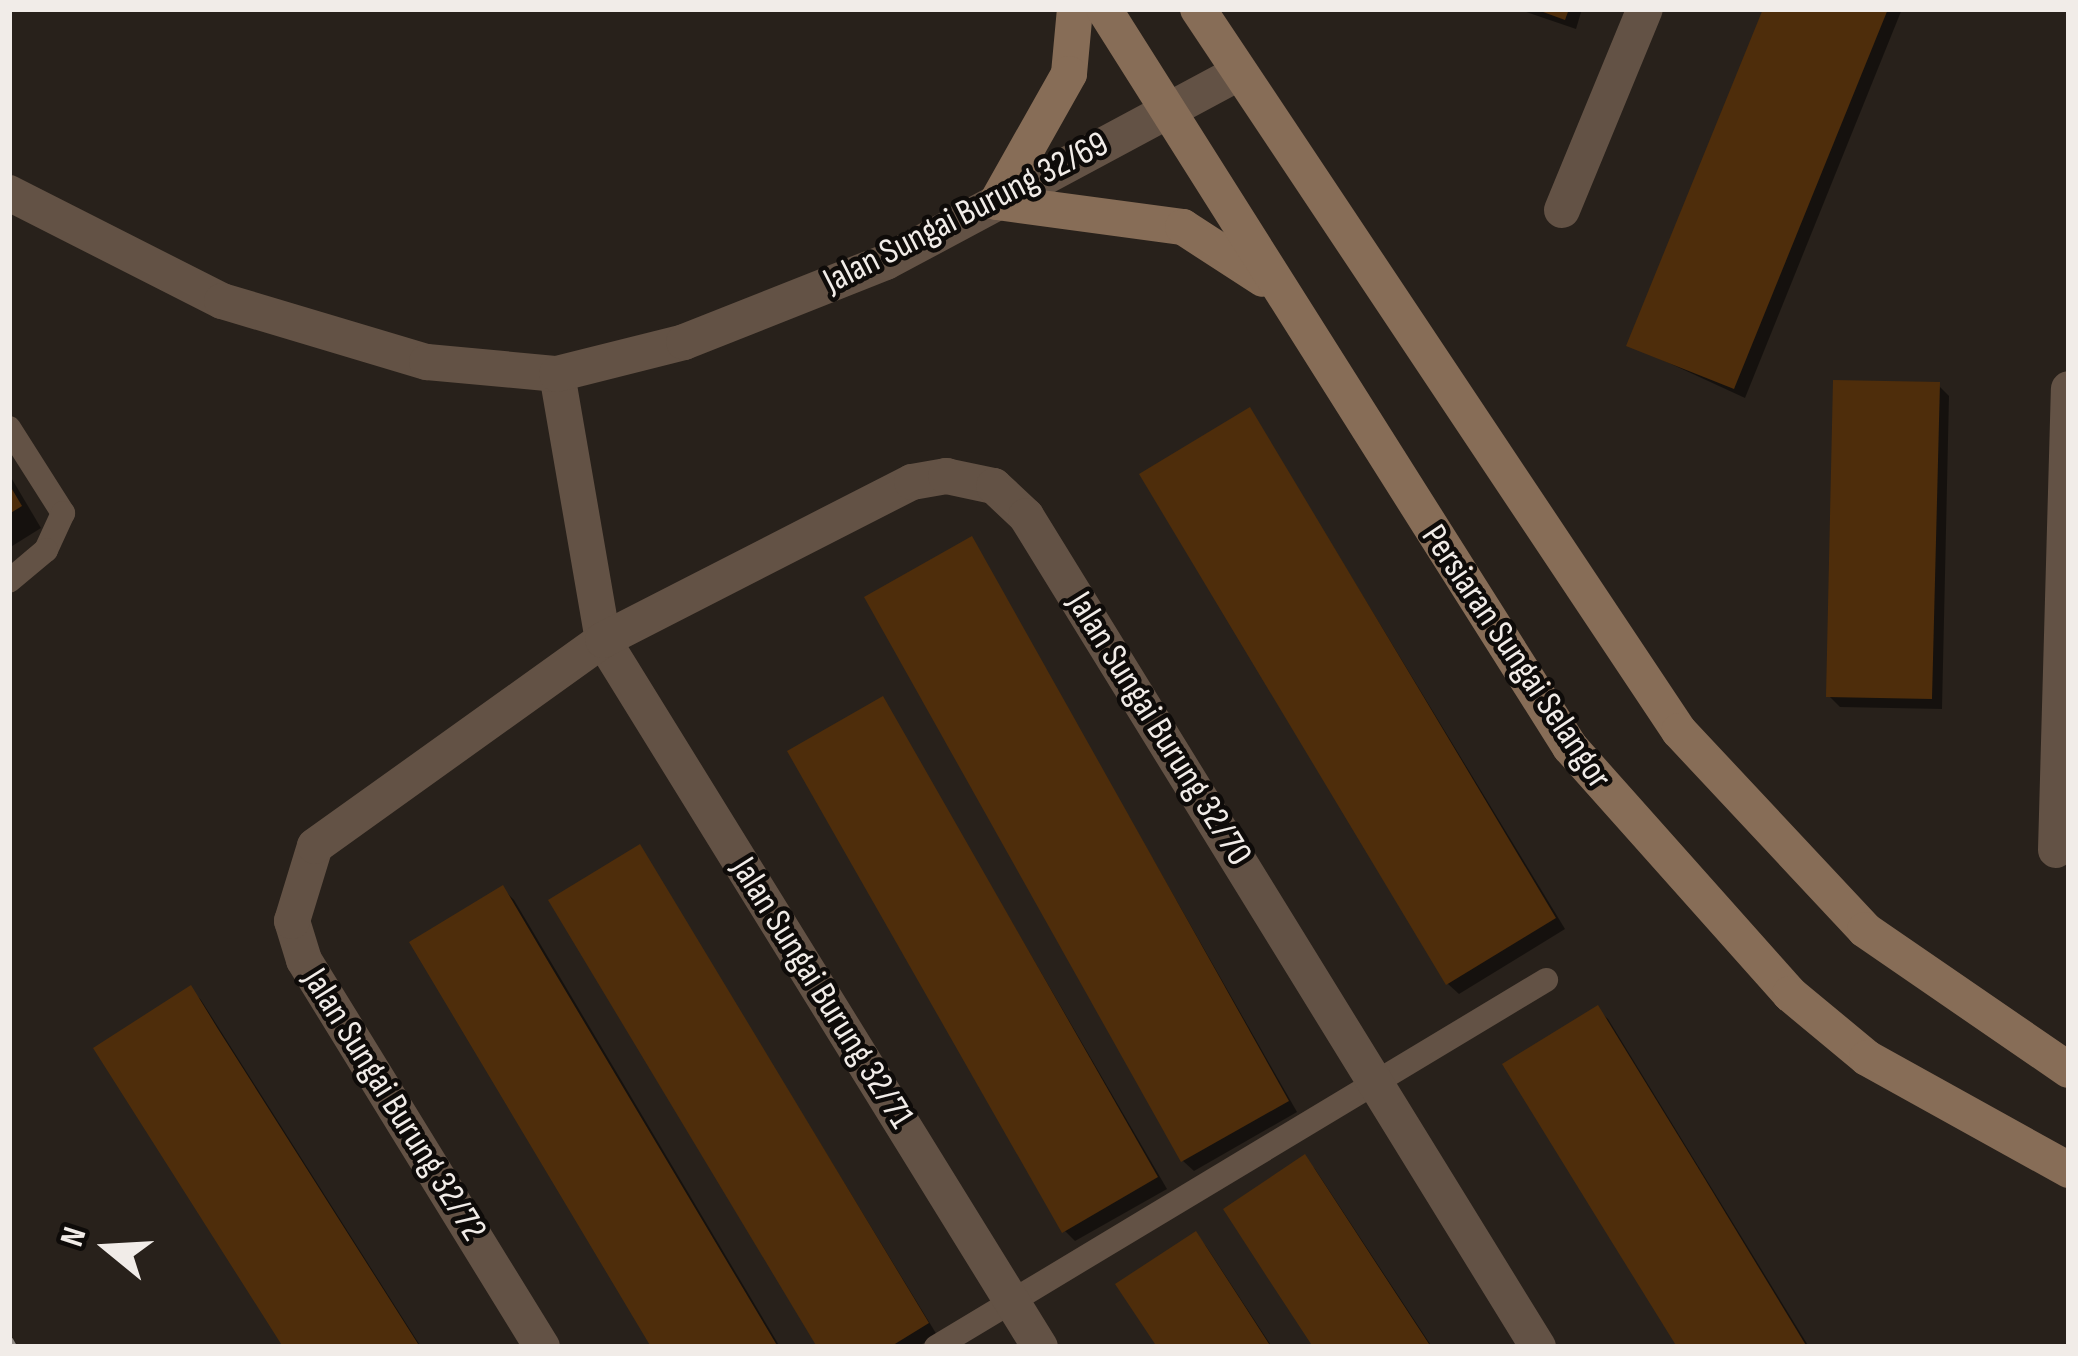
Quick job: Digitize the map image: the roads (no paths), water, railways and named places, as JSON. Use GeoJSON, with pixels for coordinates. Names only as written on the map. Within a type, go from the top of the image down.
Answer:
{"type":"FeatureCollection","features":[{"type":"Feature","properties":{"kind":"main road"},"geometry":{"type":"LineString","coordinates":[[1075,9],[1069,74],[997,202],[1183,227],[1276,288]]}},
{"type":"Feature","properties":{"kind":"main road","name":"Persiaran Sungai Selangor"},"geometry":{"type":"LineString","coordinates":[[1104,9],[1570,747],[1721,926],[1867,1058],[2069,1170]]}},
{"type":"Feature","properties":{"kind":"main road"},"geometry":{"type":"LineString","coordinates":[[1198,9],[1679,731],[1865,930],[2069,1070]]}},
{"type":"Feature","properties":{"kind":"street"},"geometry":{"type":"LineString","coordinates":[[1562,210],[1645,9]]}},
{"type":"Feature","properties":{"kind":"street","name":"Jalan Sungai Burung 32/69"},"geometry":{"type":"LineString","coordinates":[[9,193],[222,301],[427,362],[556,374],[684,342],[886,262],[1238,73]]}},
{"type":"Feature","properties":{"kind":"street"},"geometry":{"type":"LineString","coordinates":[[556,374],[603,640]]}},
{"type":"Feature","properties":{"kind":"street"},"geometry":{"type":"LineString","coordinates":[[2056,850],[2069,389]]}},
{"type":"Feature","properties":{"kind":"street","name":"Jalan Sungai Burung 32/70"},"geometry":{"type":"LineString","coordinates":[[603,640],[912,482],[994,486],[1026,516],[1538,1347]]}},
{"type":"Feature","properties":{"kind":"street","name":"Jalan Sungai Burung 32/71"},"geometry":{"type":"LineString","coordinates":[[603,640],[1040,1347]]}},
{"type":"Feature","properties":{"kind":"street","name":"Jalan Sungai Burung 32/72"},"geometry":{"type":"LineString","coordinates":[[542,1347],[304,960],[292,921],[315,846],[603,640]]}},
{"type":"Feature","properties":{"kind":"lane"},"geometry":{"type":"LineString","coordinates":[[9,428],[63,513],[46,550],[9,581]]}},
{"type":"Feature","properties":{"kind":"lane"},"geometry":{"type":"LineString","coordinates":[[936,1347],[1546,980]]}}]}
